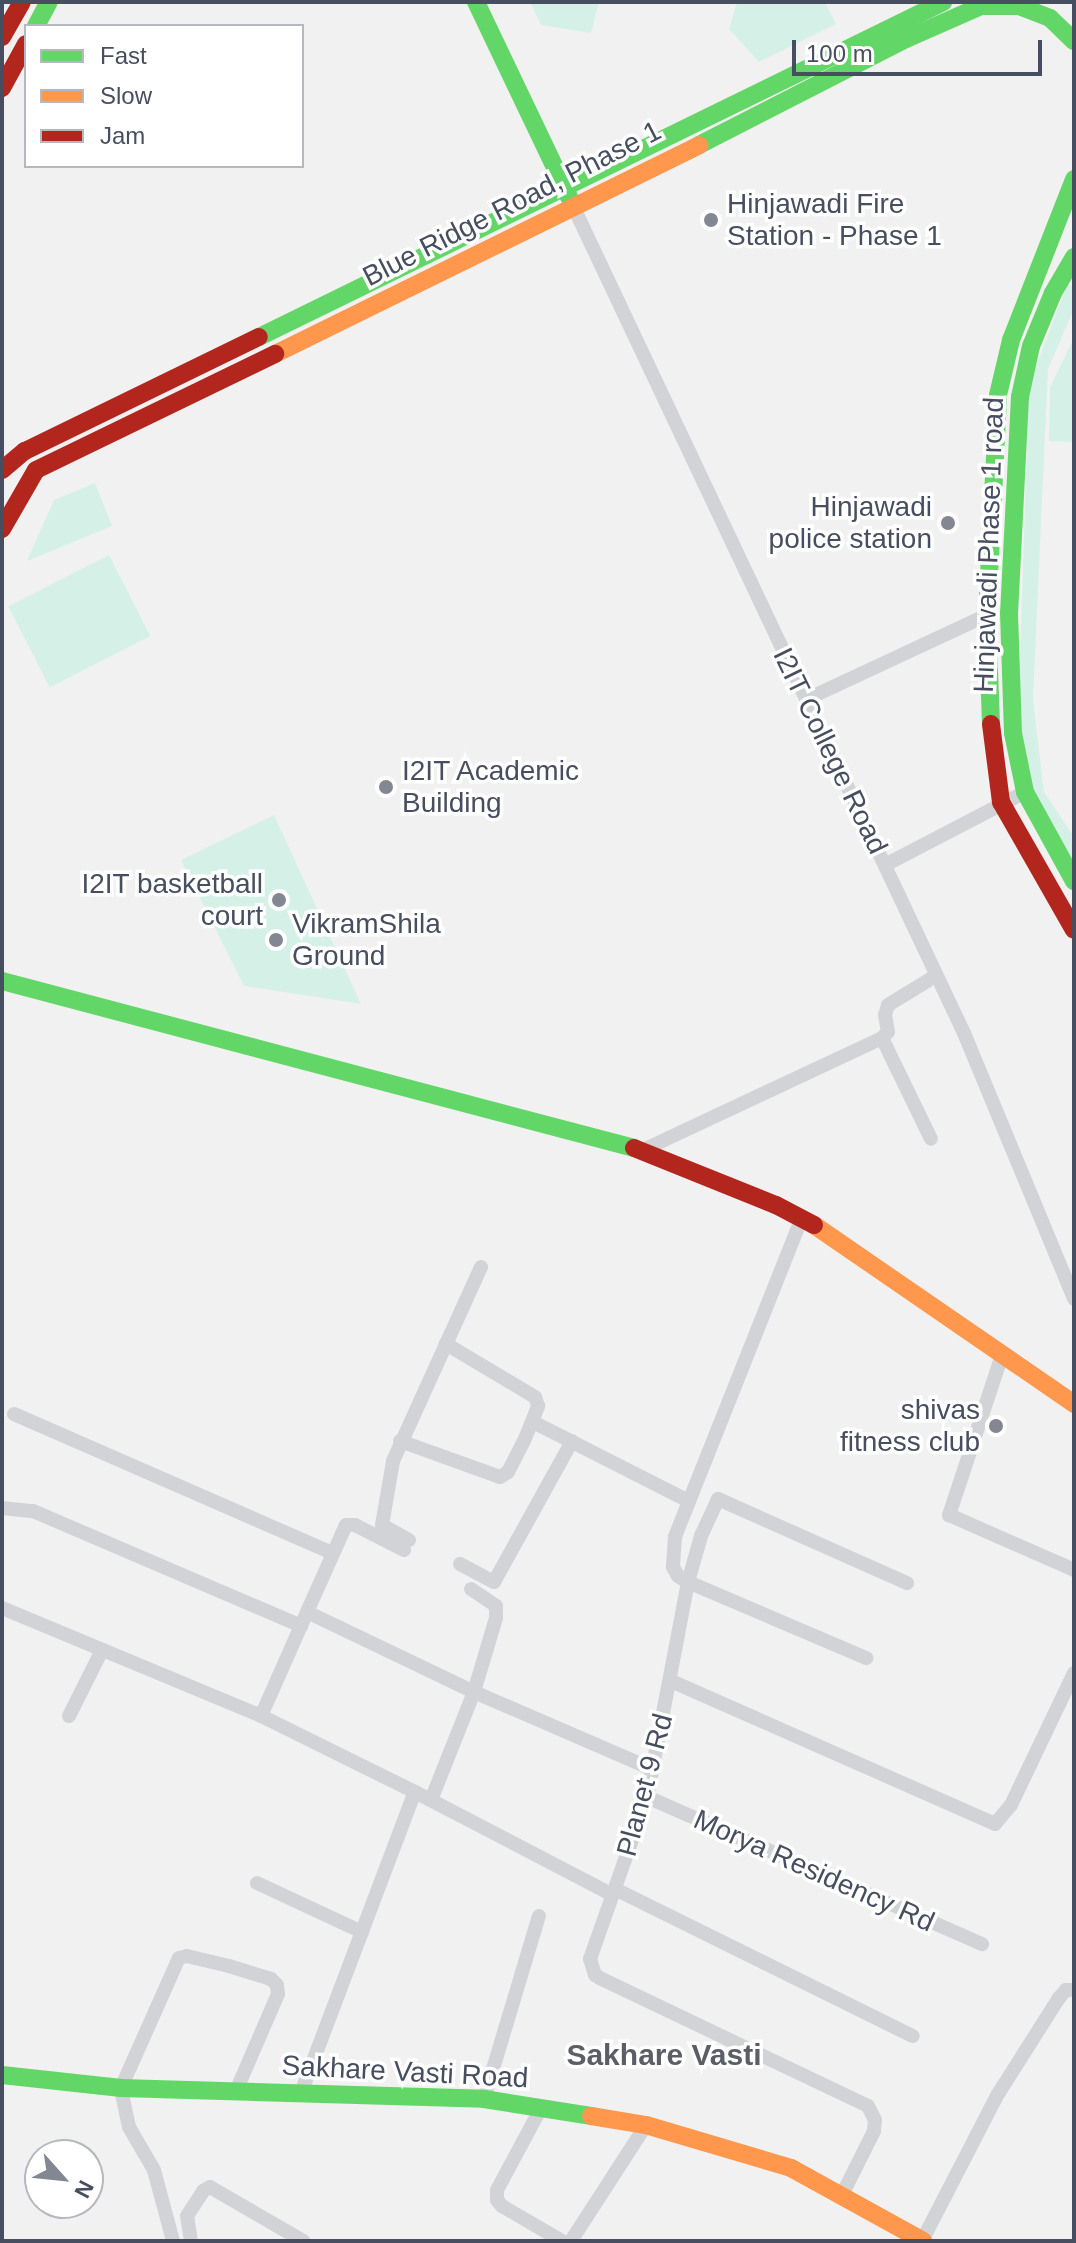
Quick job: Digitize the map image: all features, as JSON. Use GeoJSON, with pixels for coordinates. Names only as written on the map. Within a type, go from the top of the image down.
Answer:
{"type":"FeatureCollection","features":[{"type":"Feature","properties":{"kind":"street"},"geometry":{"type":"LineString","coordinates":[[2,37],[22,2]]}},
{"type":"Feature","properties":{"kind":"street"},"geometry":{"type":"LineString","coordinates":[[37,24],[49,2]]}},
{"type":"Feature","properties":{"kind":"street"},"geometry":{"type":"LineString","coordinates":[[476,2],[574,208]]}},
{"type":"Feature","properties":{"kind":"street","name":"Blue Ridge Road, Phase 1"},"geometry":{"type":"LineString","coordinates":[[2,470],[25,451],[943,2]]}},
{"type":"Feature","properties":{"kind":"street","name":"Blue Ridge Road, Phase 1"},"geometry":{"type":"LineString","coordinates":[[2,529],[36,470],[574,208],[906,39],[981,6],[1019,6],[1050,18],[1074,41]]}},
{"type":"Feature","properties":{"kind":"street"},"geometry":{"type":"LineString","coordinates":[[2,88],[24,48]]}},
{"type":"Feature","properties":{"kind":"street","name":"Hinjawadi Phase 1 road"},"geometry":{"type":"LineString","coordinates":[[1074,179],[1011,340],[998,395],[987,615],[992,736],[1001,802],[1074,930]]}},
{"type":"Feature","properties":{"kind":"street","name":"I2IT College Road"},"geometry":{"type":"LineString","coordinates":[[574,208],[937,975],[1074,1299]]}},
{"type":"Feature","properties":{"kind":"street","name":"Hinjawadi Phase 1 road"},"geometry":{"type":"LineString","coordinates":[[1074,257],[1053,293],[1031,346],[1020,397],[1009,610],[1013,733],[1025,792],[1074,881]]}},
{"type":"Feature","properties":{"kind":"street"},"geometry":{"type":"LineString","coordinates":[[807,699],[987,615],[1009,610]]}},
{"type":"Feature","properties":{"kind":"street"},"geometry":{"type":"LineString","coordinates":[[885,865],[1025,792]]}},
{"type":"Feature","properties":{"kind":"street"},"geometry":{"type":"LineString","coordinates":[[643,1150],[882,1038],[888,1032],[885,1015],[888,1005],[937,975]]}},
{"type":"Feature","properties":{"kind":"street"},"geometry":{"type":"LineString","coordinates":[[2,981],[643,1150],[776,1205],[830,1234],[1074,1404]]}},
{"type":"Feature","properties":{"kind":"street"},"geometry":{"type":"LineString","coordinates":[[882,1038],[931,1139]]}},
{"type":"Feature","properties":{"kind":"street"},"geometry":{"type":"LineString","coordinates":[[801,1220],[680,1522],[672,1555],[674,1572],[688,1582],[866,1658]]}},
{"type":"Feature","properties":{"kind":"street"},"geometry":{"type":"LineString","coordinates":[[261,1716],[346,1525],[355,1525],[407,1545],[382,1525],[393,1461],[481,1267]]}},
{"type":"Feature","properties":{"kind":"street"},"geometry":{"type":"LineString","coordinates":[[400,1441],[500,1477],[508,1472],[533,1422],[538,1406],[535,1397],[446,1344]]}},
{"type":"Feature","properties":{"kind":"street"},"geometry":{"type":"LineString","coordinates":[[1002,1355],[949,1515],[1074,1570]]}},
{"type":"Feature","properties":{"kind":"street"},"geometry":{"type":"LineString","coordinates":[[14,1414],[332,1553]]}},
{"type":"Feature","properties":{"kind":"street"},"geometry":{"type":"LineString","coordinates":[[533,1422],[689,1501]]}},
{"type":"Feature","properties":{"kind":"street"},"geometry":{"type":"LineString","coordinates":[[460,1564],[494,1582],[572,1441]]}},
{"type":"Feature","properties":{"kind":"street","name":"Planet 9 Rd"},"geometry":{"type":"LineString","coordinates":[[842,2195],[874,2131],[875,2120],[868,2106],[595,1975],[590,1959],[647,1797],[688,1582],[701,1536],[718,1499],[907,1583]]}},
{"type":"Feature","properties":{"kind":"street"},"geometry":{"type":"LineString","coordinates":[[2,1508],[33,1511],[304,1619],[652,1769]]}},
{"type":"Feature","properties":{"kind":"street"},"geometry":{"type":"LineString","coordinates":[[680,1522],[701,1536]]}},
{"type":"Feature","properties":{"kind":"street"},"geometry":{"type":"LineString","coordinates":[[431,1800],[474,1692],[496,1618],[496,1606],[490,1598],[471,1589]]}},
{"type":"Feature","properties":{"kind":"street"},"geometry":{"type":"LineString","coordinates":[[2,1608],[261,1716],[614,1892],[913,2036]]}},
{"type":"Feature","properties":{"kind":"street"},"geometry":{"type":"LineString","coordinates":[[69,1716],[102,1650]]}},
{"type":"Feature","properties":{"kind":"street"},"geometry":{"type":"LineString","coordinates":[[671,1681],[995,1824],[1011,1805],[1074,1673]]}},
{"type":"Feature","properties":{"kind":"street"},"geometry":{"type":"LineString","coordinates":[[301,2093],[415,1792]]}},
{"type":"Feature","properties":{"kind":"street","name":"Morya Residency Rd"},"geometry":{"type":"LineString","coordinates":[[647,1797],[982,1944]]}},
{"type":"Feature","properties":{"kind":"street"},"geometry":{"type":"LineString","coordinates":[[257,1883],[362,1932]]}},
{"type":"Feature","properties":{"kind":"street"},"geometry":{"type":"LineString","coordinates":[[484,2099],[539,1916]]}},
{"type":"Feature","properties":{"kind":"street"},"geometry":{"type":"LineString","coordinates":[[173,2241],[154,2170],[129,2127],[121,2088],[173,1964],[187,1956],[271,1979],[277,1985],[278,1994],[236,2091]]}},
{"type":"Feature","properties":{"kind":"street"},"geometry":{"type":"LineString","coordinates":[[922,2241],[998,2094],[1059,1998],[1066,1990],[1074,1990]]}},
{"type":"Feature","properties":{"kind":"street","name":"Sakhare Vasti Road"},"geometry":{"type":"LineString","coordinates":[[2,2075],[121,2088],[484,2099],[646,2125],[791,2168],[922,2241]]}},
{"type":"Feature","properties":{"kind":"street"},"geometry":{"type":"LineString","coordinates":[[541,2108],[497,2190],[497,2200],[502,2206],[562,2241]]}},
{"type":"Feature","properties":{"kind":"street"},"geometry":{"type":"LineString","coordinates":[[571,2241],[646,2125]]}},
{"type":"Feature","properties":{"kind":"street"},"geometry":{"type":"LineString","coordinates":[[191,2241],[187,2216],[203,2191],[210,2187],[303,2241]]}},
{"type":"Feature","properties":{"kind":"green space"},"geometry":{"type":"Polygon","coordinates":[[[530,2],[599,2],[591,33],[541,25],[530,2]]]}},
{"type":"Feature","properties":{"kind":"green space"},"geometry":{"type":"Polygon","coordinates":[[[737,2],[825,2],[836,24],[759,62],[729,29],[737,2]]]}},
{"type":"Feature","properties":{"kind":"green space"},"geometry":{"type":"Polygon","coordinates":[[[1067,285],[1074,286],[1074,309],[1048,369],[1033,700],[1044,792],[1074,837],[1074,862],[1036,802],[1021,746],[1019,688],[1029,385],[1067,285]]]}},
{"type":"Feature","properties":{"kind":"green space"},"geometry":{"type":"Polygon","coordinates":[[[1074,338],[1074,442],[1049,441],[1050,387],[1074,338]]]}},
{"type":"Feature","properties":{"kind":"green space"},"geometry":{"type":"Polygon","coordinates":[[[95,483],[112,526],[27,561],[54,500],[95,483]]]}},
{"type":"Feature","properties":{"kind":"green space"},"geometry":{"type":"Polygon","coordinates":[[[109,555],[150,636],[50,687],[8,606],[109,555]]]}},
{"type":"Feature","properties":{"kind":"green space"},"geometry":{"type":"Polygon","coordinates":[[[274,815],[361,1004],[244,986],[181,860],[274,815]]]}},
{"type":"Feature","properties":{"kind":"traffic: fast"},"geometry":{"type":"LineString","coordinates":[[37,24],[49,2]]}},
{"type":"Feature","properties":{"kind":"traffic: fast"},"geometry":{"type":"LineString","coordinates":[[476,2],[569,197]]}},
{"type":"Feature","properties":{"kind":"traffic: fast"},"geometry":{"type":"LineString","coordinates":[[259,337],[943,2]]}},
{"type":"Feature","properties":{"kind":"traffic: fast"},"geometry":{"type":"LineString","coordinates":[[699,145],[906,39],[981,6],[1019,6],[1050,18],[1074,41]]}},
{"type":"Feature","properties":{"kind":"traffic: fast"},"geometry":{"type":"LineString","coordinates":[[991,724],[987,615],[998,395],[1011,340],[1074,179]]}},
{"type":"Feature","properties":{"kind":"traffic: fast"},"geometry":{"type":"LineString","coordinates":[[1074,257],[1053,293],[1031,346],[1020,397],[1009,613],[1013,733],[1025,792],[1074,881]]}},
{"type":"Feature","properties":{"kind":"traffic: fast"},"geometry":{"type":"LineString","coordinates":[[2,981],[634,1148]]}},
{"type":"Feature","properties":{"kind":"traffic: fast"},"geometry":{"type":"LineString","coordinates":[[2,2075],[121,2088],[484,2099],[591,2116]]}},
{"type":"Feature","properties":{"kind":"traffic: slow"},"geometry":{"type":"LineString","coordinates":[[275,354],[699,145]]}},
{"type":"Feature","properties":{"kind":"traffic: slow"},"geometry":{"type":"LineString","coordinates":[[814,1225],[1074,1404]]}},
{"type":"Feature","properties":{"kind":"traffic: slow"},"geometry":{"type":"LineString","coordinates":[[591,2116],[646,2125],[791,2168],[923,2241]]}},
{"type":"Feature","properties":{"kind":"traffic: jam"},"geometry":{"type":"LineString","coordinates":[[2,37],[22,2]]}},
{"type":"Feature","properties":{"kind":"traffic: jam"},"geometry":{"type":"LineString","coordinates":[[2,88],[24,48]]}},
{"type":"Feature","properties":{"kind":"traffic: jam"},"geometry":{"type":"LineString","coordinates":[[2,470],[25,451],[259,337]]}},
{"type":"Feature","properties":{"kind":"traffic: jam"},"geometry":{"type":"LineString","coordinates":[[2,529],[36,470],[275,354]]}},
{"type":"Feature","properties":{"kind":"traffic: jam"},"geometry":{"type":"LineString","coordinates":[[991,724],[1001,802],[1074,930]]}},
{"type":"Feature","properties":{"kind":"traffic: jam"},"geometry":{"type":"LineString","coordinates":[[634,1148],[776,1205],[814,1225]]}},
{"type":"Feature","properties":{"kind":"place","name":"Hinjawadi Fire Station - Phase 1"},"geometry":{"type":"Point","coordinates":[711,220]}},
{"type":"Feature","properties":{"kind":"place","name":"Hinjawadi police station"},"geometry":{"type":"Point","coordinates":[948,523]}},
{"type":"Feature","properties":{"kind":"place","name":"I2IT Academic Building"},"geometry":{"type":"Point","coordinates":[386,787]}},
{"type":"Feature","properties":{"kind":"place","name":"I2IT basketball court"},"geometry":{"type":"Point","coordinates":[279,900]}},
{"type":"Feature","properties":{"kind":"place","name":"VikramShila Ground"},"geometry":{"type":"Point","coordinates":[276,940]}},
{"type":"Feature","properties":{"kind":"place","name":"shivas fitness club"},"geometry":{"type":"Point","coordinates":[996,1426]}},
{"type":"Feature","properties":{"kind":"district","name":"Sakhare Vasti"},"geometry":{"type":"Point","coordinates":[664,2055]}}]}
